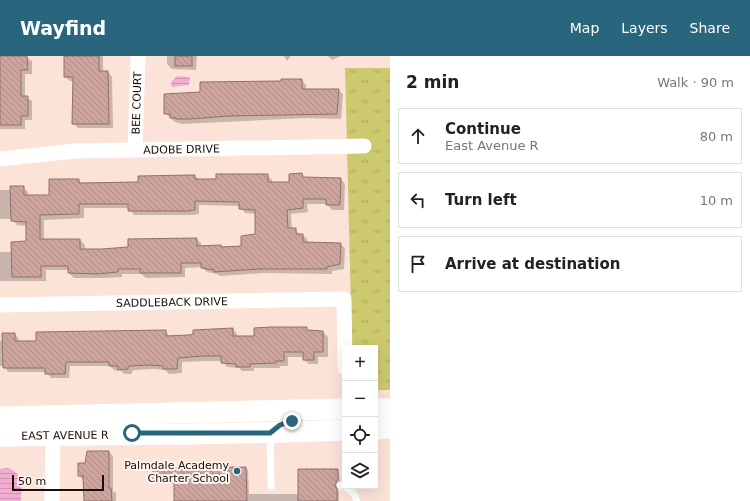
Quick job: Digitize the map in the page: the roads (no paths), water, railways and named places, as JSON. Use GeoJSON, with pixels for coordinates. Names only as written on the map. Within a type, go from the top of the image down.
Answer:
{"type":"FeatureCollection","features":[{"type":"Feature","properties":{"kind":"main road"},"geometry":{"type":"LineString","coordinates":[[378,409],[390,408]]}},
{"type":"Feature","properties":{"kind":"main road","name":"EAST AVENUE R"},"geometry":{"type":"LineString","coordinates":[[0,436],[53,425],[342,409]]}},
{"type":"Feature","properties":{"kind":"main road","name":"EAST AVENUE R"},"geometry":{"type":"LineString","coordinates":[[0,417],[53,425],[132,433],[270,440],[312,431],[342,430]]}},
{"type":"Feature","properties":{"kind":"main road"},"geometry":{"type":"LineString","coordinates":[[378,419],[390,418]]}},
{"type":"Feature","properties":{"kind":"main road"},"geometry":{"type":"LineString","coordinates":[[270,440],[280,425],[292,421],[342,420]]}},
{"type":"Feature","properties":{"kind":"main road"},"geometry":{"type":"LineString","coordinates":[[378,429],[390,428]]}},
{"type":"Feature","properties":{"kind":"main road"},"geometry":{"type":"LineString","coordinates":[[312,431],[328,440],[342,442]]}},
{"type":"Feature","properties":{"kind":"main road"},"geometry":{"type":"LineString","coordinates":[[378,443],[390,443]]}},
{"type":"Feature","properties":{"kind":"street","name":"BEE COURT"},"geometry":{"type":"LineString","coordinates":[[135,150],[138,56]]}},
{"type":"Feature","properties":{"kind":"street","name":"ADOBE DRIVE"},"geometry":{"type":"LineString","coordinates":[[0,159],[75,151],[364,146]]}},
{"type":"Feature","properties":{"kind":"street","name":"SADDLEBACK DRIVE"},"geometry":{"type":"LineString","coordinates":[[0,305],[344,299],[345,345]]}},
{"type":"Feature","properties":{"kind":"street"},"geometry":{"type":"LineString","coordinates":[[52,501],[53,425]]}},
{"type":"Feature","properties":{"kind":"lane"},"geometry":{"type":"LineString","coordinates":[[270,440],[270,486]]}},
{"type":"Feature","properties":{"kind":"lane"},"geometry":{"type":"LineString","coordinates":[[340,485],[348,488],[354,493],[358,501]]}},
{"type":"Feature","properties":{"kind":"place","name":"Palmdale Academy Charter School"},"geometry":{"type":"Point","coordinates":[237,471]}}]}
